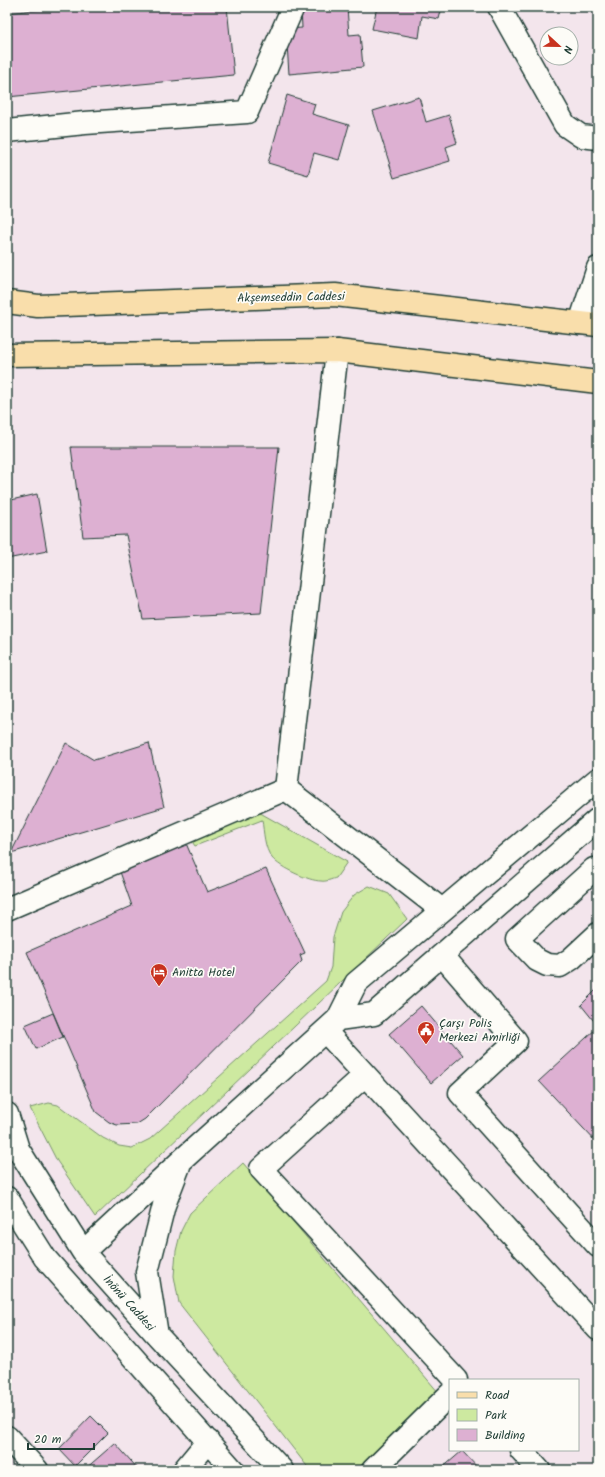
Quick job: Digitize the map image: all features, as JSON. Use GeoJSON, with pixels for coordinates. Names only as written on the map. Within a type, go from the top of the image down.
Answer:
{"type":"FeatureCollection","features":[{"type":"Feature","properties":{"kind":"main road","name":"Akşemseddin Caddesi"},"geometry":{"type":"LineString","coordinates":[[7,302],[38,306],[335,294],[589,324]]}},
{"type":"Feature","properties":{"kind":"main road"},"geometry":{"type":"LineString","coordinates":[[7,355],[337,351],[598,382]]}},
{"type":"Feature","properties":{"kind":"street"},"geometry":{"type":"LineString","coordinates":[[7,131],[85,123],[248,112],[293,7]]}},
{"type":"Feature","properties":{"kind":"street"},"geometry":{"type":"LineString","coordinates":[[499,7],[565,125],[581,136],[598,138]]}},
{"type":"Feature","properties":{"kind":"street"},"geometry":{"type":"LineString","coordinates":[[589,324],[598,268]]}},
{"type":"Feature","properties":{"kind":"street"},"geometry":{"type":"LineString","coordinates":[[286,789],[337,351]]}},
{"type":"Feature","properties":{"kind":"street"},"geometry":{"type":"LineString","coordinates":[[83,1252],[331,1025],[356,983],[598,778]]}},
{"type":"Feature","properties":{"kind":"street"},"geometry":{"type":"LineString","coordinates":[[7,909],[286,789]]}},
{"type":"Feature","properties":{"kind":"street"},"geometry":{"type":"LineString","coordinates":[[286,789],[442,910]]}},
{"type":"Feature","properties":{"kind":"street"},"geometry":{"type":"LineString","coordinates":[[331,1025],[374,1014],[569,844],[595,827]]}},
{"type":"Feature","properties":{"kind":"street"},"geometry":{"type":"LineString","coordinates":[[569,844],[596,871],[517,939],[536,960],[547,965],[560,966],[571,960],[598,934]]}},
{"type":"Feature","properties":{"kind":"street"},"geometry":{"type":"LineString","coordinates":[[442,955],[516,1041],[460,1094],[598,1246]]}},
{"type":"Feature","properties":{"kind":"street"},"geometry":{"type":"LineString","coordinates":[[331,1025],[365,1075],[598,1329]]}},
{"type":"Feature","properties":{"kind":"street"},"geometry":{"type":"LineString","coordinates":[[365,1075],[261,1169],[455,1379]]}},
{"type":"Feature","properties":{"kind":"street","name":"İnönü Caddesi"},"geometry":{"type":"LineString","coordinates":[[7,1114],[18,1148],[83,1252],[157,1336],[282,1470]]}},
{"type":"Feature","properties":{"kind":"street"},"geometry":{"type":"LineString","coordinates":[[157,1336],[148,1272],[164,1205],[182,1160]]}},
{"type":"Feature","properties":{"kind":"street"},"geometry":{"type":"LineString","coordinates":[[7,1198],[45,1258],[233,1470]]}},
{"type":"Feature","properties":{"kind":"street"},"geometry":{"type":"LineString","coordinates":[[373,1470],[449,1395]]}},
{"type":"Feature","properties":{"kind":"street"},"geometry":{"type":"LineString","coordinates":[[7,1437],[37,1470]]}},
{"type":"Feature","properties":{"kind":"street"},"geometry":{"type":"LineString","coordinates":[[184,1470],[208,1441]]}},
{"type":"Feature","properties":{"kind":"street"},"geometry":{"type":"LineString","coordinates":[[522,1451],[539,1470]]}},
{"type":"Feature","properties":{"kind":"green space"},"geometry":{"type":"Polygon","coordinates":[[[255,810],[347,862],[336,878],[327,881],[309,879],[281,866],[272,858],[267,850],[262,820],[195,846],[191,840],[255,810]]]}},
{"type":"Feature","properties":{"kind":"green space"},"geometry":{"type":"Polygon","coordinates":[[[369,886],[389,894],[407,919],[95,1217],[57,1161],[30,1108],[49,1103],[58,1105],[103,1138],[119,1146],[132,1148],[150,1139],[326,981],[331,967],[333,937],[341,912],[354,895],[369,886]]]}},
{"type":"Feature","properties":{"kind":"green space"},"geometry":{"type":"Polygon","coordinates":[[[243,1163],[439,1393],[356,1470],[310,1470],[179,1303],[174,1276],[176,1251],[181,1231],[190,1213],[243,1163]]]}},
{"type":"Feature","properties":{"kind":"building"},"geometry":{"type":"Polygon","coordinates":[[[64,7],[227,7],[234,75],[7,97],[7,13],[64,7]]]}},
{"type":"Feature","properties":{"kind":"building"},"geometry":{"type":"Polygon","coordinates":[[[301,7],[347,7],[349,35],[360,34],[363,67],[289,74],[286,29],[302,28],[301,7]]]}},
{"type":"Feature","properties":{"kind":"building"},"geometry":{"type":"Polygon","coordinates":[[[377,7],[442,7],[439,19],[422,16],[419,38],[372,29],[377,7]]]}},
{"type":"Feature","properties":{"kind":"building"},"geometry":{"type":"Polygon","coordinates":[[[287,95],[315,104],[312,114],[349,125],[339,160],[314,153],[308,175],[268,163],[287,95]]]}},
{"type":"Feature","properties":{"kind":"building"},"geometry":{"type":"Polygon","coordinates":[[[419,97],[426,122],[449,115],[457,143],[446,147],[450,161],[394,178],[373,111],[419,97]]]}},
{"type":"Feature","properties":{"kind":"building"},"geometry":{"type":"Polygon","coordinates":[[[71,447],[279,447],[261,613],[143,619],[126,535],[83,537],[71,447]]]}},
{"type":"Feature","properties":{"kind":"building"},"geometry":{"type":"Polygon","coordinates":[[[37,494],[47,551],[7,559],[7,501],[37,494]]]}},
{"type":"Feature","properties":{"kind":"building"},"geometry":{"type":"Polygon","coordinates":[[[66,743],[94,760],[149,743],[164,807],[11,853],[66,743]]]}},
{"type":"Feature","properties":{"kind":"building","name":"Anitta Hotel"},"geometry":{"type":"Polygon","coordinates":[[[185,841],[207,892],[266,869],[305,953],[300,955],[302,961],[145,1119],[137,1124],[117,1125],[109,1122],[96,1112],[27,952],[132,906],[119,869],[185,841]]]}},
{"type":"Feature","properties":{"kind":"building"},"geometry":{"type":"Polygon","coordinates":[[[598,988],[598,1026],[581,1005],[598,988]]]}},
{"type":"Feature","properties":{"kind":"building","name":"Çarşı Polis Merkezi Amirliği"},"geometry":{"type":"Polygon","coordinates":[[[421,1006],[463,1055],[431,1083],[389,1034],[421,1006]]]}},
{"type":"Feature","properties":{"kind":"building"},"geometry":{"type":"Polygon","coordinates":[[[53,1013],[63,1037],[36,1049],[25,1025],[53,1013]]]}},
{"type":"Feature","properties":{"kind":"building"},"geometry":{"type":"Polygon","coordinates":[[[598,1027],[598,1144],[539,1081],[598,1027]]]}},
{"type":"Feature","properties":{"kind":"building"},"geometry":{"type":"Polygon","coordinates":[[[91,1416],[108,1433],[75,1466],[59,1449],[91,1416]]]}},
{"type":"Feature","properties":{"kind":"building"},"geometry":{"type":"Polygon","coordinates":[[[115,1443],[139,1470],[84,1470],[115,1443]]]}},
{"type":"Feature","properties":{"kind":"building"},"geometry":{"type":"Polygon","coordinates":[[[462,1451],[480,1470],[440,1470],[462,1451]]]}},
{"type":"Feature","properties":{"kind":"place","name":"Anitta Hotel"},"geometry":{"type":"Point","coordinates":[159,987]}},
{"type":"Feature","properties":{"kind":"place","name":"Çarşı Polis Merkezi Amirliği"},"geometry":{"type":"Point","coordinates":[426,1045]}}]}
